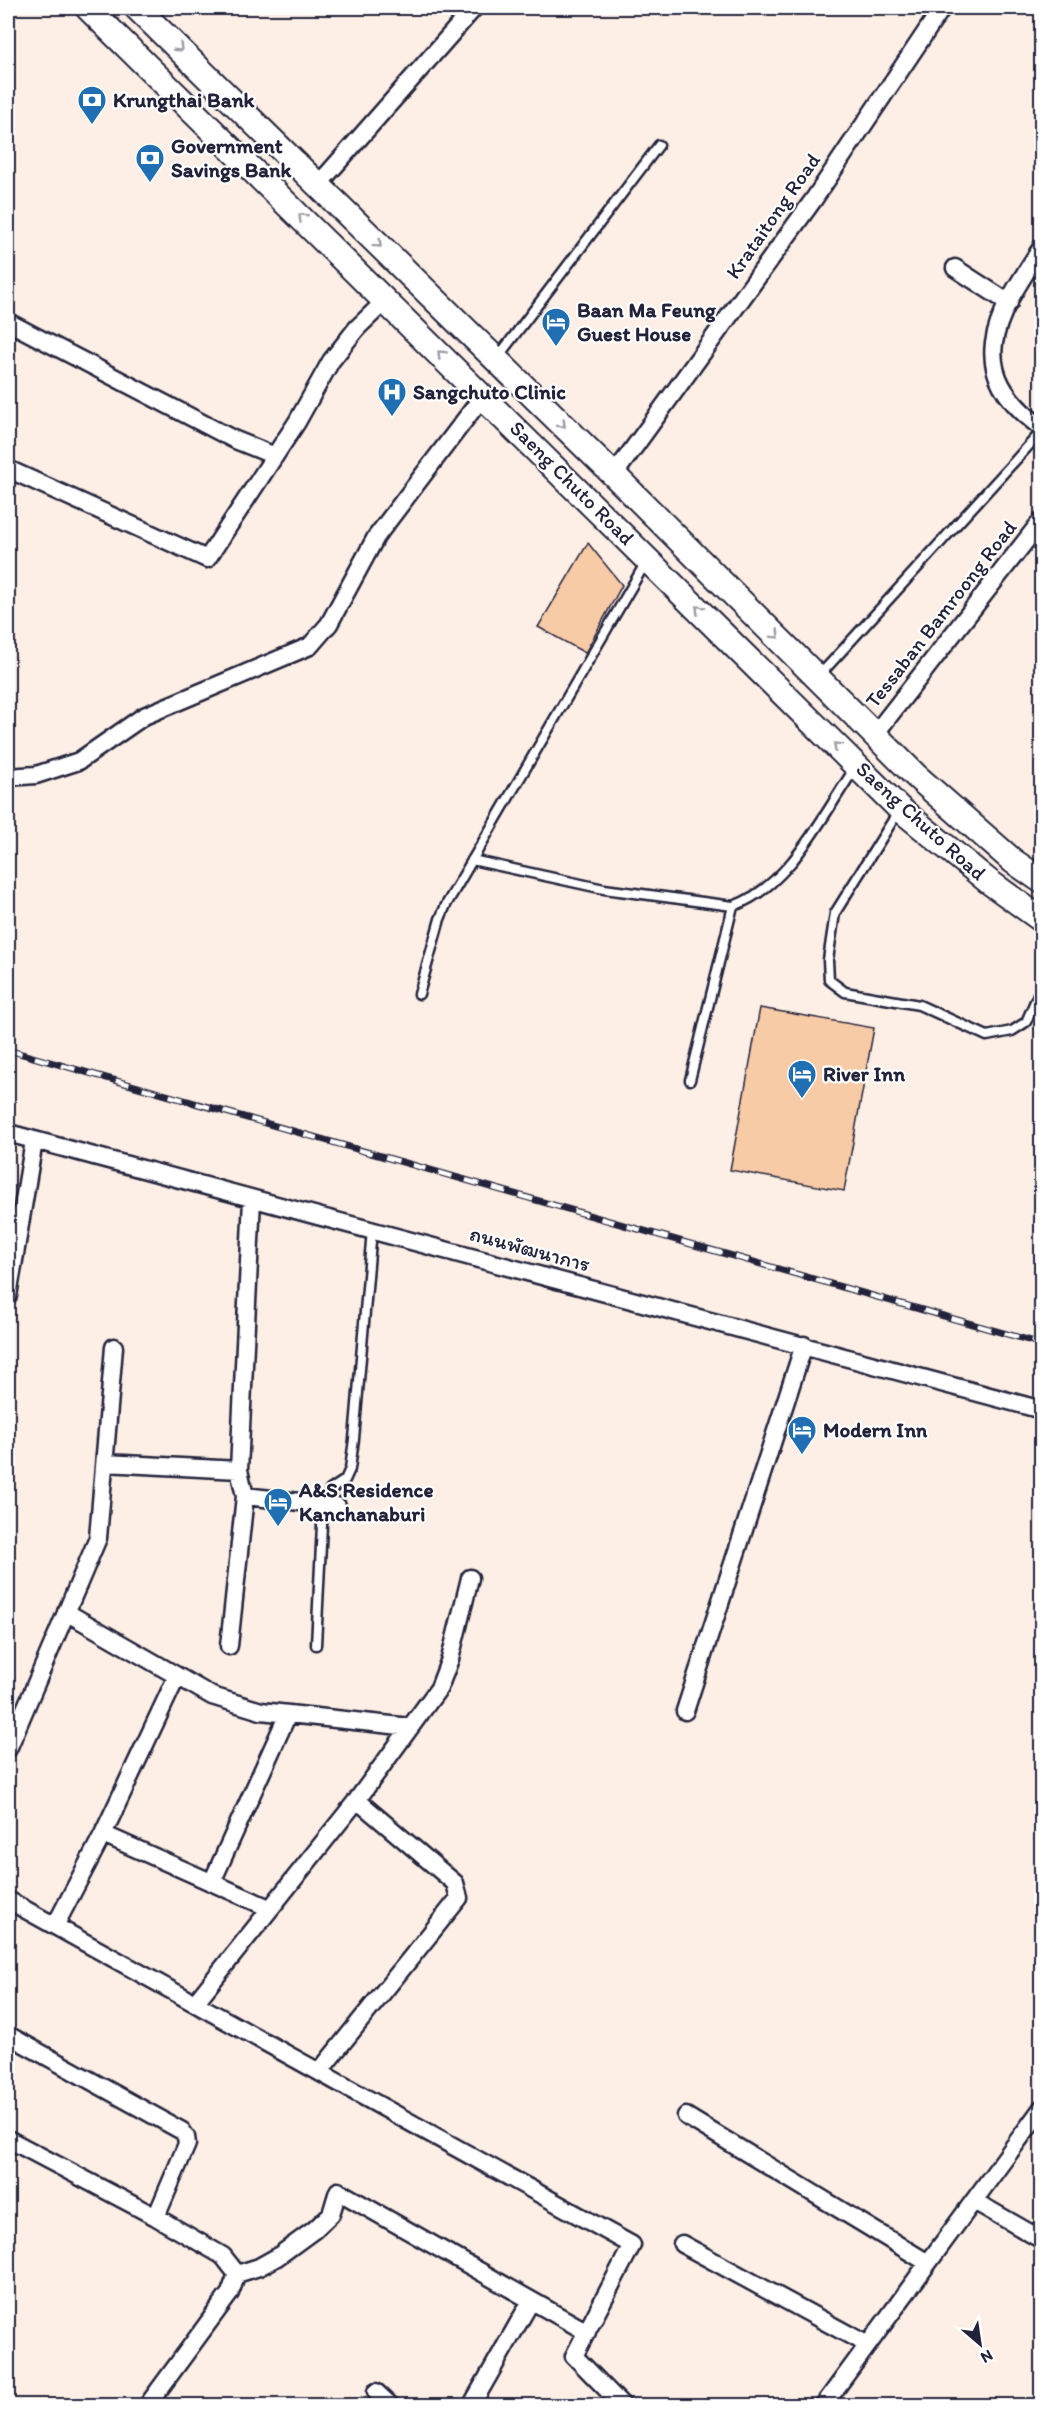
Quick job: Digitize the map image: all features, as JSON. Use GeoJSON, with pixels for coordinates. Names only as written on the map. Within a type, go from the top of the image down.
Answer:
{"type":"FeatureCollection","features":[{"type":"Feature","properties":{"kind":"main road","name":"Saeng Chuto Road"},"geometry":{"type":"LineString","coordinates":[[88,8],[900,809],[988,881],[1041,920]]}},
{"type":"Feature","properties":{"kind":"main road","name":"Saeng Chuto Road"},"geometry":{"type":"LineString","coordinates":[[137,8],[614,475],[916,776],[1013,861],[1041,882]]}},
{"type":"Feature","properties":{"kind":"street"},"geometry":{"type":"LineString","coordinates":[[318,185],[474,8]]}},
{"type":"Feature","properties":{"kind":"street","name":"Krataitong Road"},"geometry":{"type":"LineString","coordinates":[[614,475],[814,199],[942,8]]}},
{"type":"Feature","properties":{"kind":"street"},"geometry":{"type":"LineString","coordinates":[[1041,247],[996,328],[992,346],[996,373],[1011,399],[1041,429]]}},
{"type":"Feature","properties":{"kind":"street"},"geometry":{"type":"LineString","coordinates":[[955,268],[1010,303]]}},
{"type":"Feature","properties":{"kind":"street"},"geometry":{"type":"LineString","coordinates":[[8,469],[207,559],[297,422],[331,361],[357,328],[386,300]]}},
{"type":"Feature","properties":{"kind":"street"},"geometry":{"type":"LineString","coordinates":[[8,322],[233,439],[275,456]]}},
{"type":"Feature","properties":{"kind":"street"},"geometry":{"type":"LineString","coordinates":[[8,777],[36,775],[79,761],[144,716],[310,646],[329,624],[376,537],[483,396]]}},
{"type":"Feature","properties":{"kind":"street","name":"Tessaban Bamroong Road"},"geometry":{"type":"LineString","coordinates":[[875,734],[1041,520]]}},
{"type":"Feature","properties":{"kind":"street","name":"ถนนพัฒนาการ"},"geometry":{"type":"LineString","coordinates":[[8,1133],[1041,1410]]}},
{"type":"Feature","properties":{"kind":"street"},"geometry":{"type":"LineString","coordinates":[[8,1296],[34,1141]]}},
{"type":"Feature","properties":{"kind":"street"},"geometry":{"type":"LineString","coordinates":[[229,1646],[245,1496],[238,1470],[252,1198]]}},
{"type":"Feature","properties":{"kind":"street"},"geometry":{"type":"LineString","coordinates":[[685,1711],[804,1345]]}},
{"type":"Feature","properties":{"kind":"street"},"geometry":{"type":"LineString","coordinates":[[8,1749],[98,1538],[114,1347]]}},
{"type":"Feature","properties":{"kind":"street"},"geometry":{"type":"LineString","coordinates":[[105,1463],[238,1470]]}},
{"type":"Feature","properties":{"kind":"street"},"geometry":{"type":"LineString","coordinates":[[245,1496],[330,1505]]}},
{"type":"Feature","properties":{"kind":"street"},"geometry":{"type":"LineString","coordinates":[[195,2003],[357,1800],[440,1688],[450,1659],[470,1578]]}},
{"type":"Feature","properties":{"kind":"street"},"geometry":{"type":"LineString","coordinates":[[66,1612],[212,1696],[261,1711],[410,1727]]}},
{"type":"Feature","properties":{"kind":"street"},"geometry":{"type":"LineString","coordinates":[[55,1926],[103,1833],[177,1676]]}},
{"type":"Feature","properties":{"kind":"street"},"geometry":{"type":"LineString","coordinates":[[212,1882],[288,1713]]}},
{"type":"Feature","properties":{"kind":"street"},"geometry":{"type":"LineString","coordinates":[[319,2072],[459,1898],[455,1883],[357,1800]]}},
{"type":"Feature","properties":{"kind":"street"},"geometry":{"type":"LineString","coordinates":[[103,1833],[269,1908]]}},
{"type":"Feature","properties":{"kind":"street"},"geometry":{"type":"LineString","coordinates":[[8,1900],[632,2246],[574,2356],[623,2406]]}},
{"type":"Feature","properties":{"kind":"street"},"geometry":{"type":"LineString","coordinates":[[8,2035],[182,2131],[187,2144],[156,2217]]}},
{"type":"Feature","properties":{"kind":"street"},"geometry":{"type":"LineString","coordinates":[[823,2406],[1041,2108]]}},
{"type":"Feature","properties":{"kind":"street"},"geometry":{"type":"LineString","coordinates":[[686,2116],[928,2263]]}},
{"type":"Feature","properties":{"kind":"street"},"geometry":{"type":"LineString","coordinates":[[8,2139],[156,2217],[223,2256],[237,2274]]}},
{"type":"Feature","properties":{"kind":"street"},"geometry":{"type":"LineString","coordinates":[[237,2274],[259,2267],[277,2257],[314,2230],[331,2214],[338,2191],[586,2332]]}},
{"type":"Feature","properties":{"kind":"street"},"geometry":{"type":"LineString","coordinates":[[974,2201],[1041,2240]]}},
{"type":"Feature","properties":{"kind":"street"},"geometry":{"type":"LineString","coordinates":[[682,2244],[868,2345]]}},
{"type":"Feature","properties":{"kind":"street"},"geometry":{"type":"LineString","coordinates":[[147,2406],[230,2293],[237,2274]]}},
{"type":"Feature","properties":{"kind":"street"},"geometry":{"type":"LineString","coordinates":[[474,2401],[531,2301]]}},
{"type":"Feature","properties":{"kind":"street"},"geometry":{"type":"LineString","coordinates":[[376,2392],[391,2406]]}},
{"type":"Feature","properties":{"kind":"lane"},"geometry":{"type":"LineString","coordinates":[[496,359],[659,145]]}},
{"type":"Feature","properties":{"kind":"lane"},"geometry":{"type":"LineString","coordinates":[[818,678],[1041,429]]}},
{"type":"Feature","properties":{"kind":"lane"},"geometry":{"type":"LineString","coordinates":[[419,994],[440,919],[472,860],[648,559]]}},
{"type":"Feature","properties":{"kind":"lane"},"geometry":{"type":"LineString","coordinates":[[472,860],[604,889],[733,906],[745,902],[767,888],[793,861],[857,765]]}},
{"type":"Feature","properties":{"kind":"lane"},"geometry":{"type":"LineString","coordinates":[[900,809],[835,913],[828,960],[829,980],[845,992],[919,1005],[987,1036],[1012,1031],[1026,1022],[1041,985]]}},
{"type":"Feature","properties":{"kind":"lane"},"geometry":{"type":"LineString","coordinates":[[690,1080],[733,906]]}},
{"type":"Feature","properties":{"kind":"lane"},"geometry":{"type":"LineString","coordinates":[[316,1645],[330,1490],[345,1480],[350,1469],[372,1230]]}},
{"type":"Feature","properties":{"kind":"building"},"geometry":{"type":"Polygon","coordinates":[[[588,543],[622,585],[585,653],[538,627],[588,543]]]}},
{"type":"Feature","properties":{"kind":"building","name":"River Inn"},"geometry":{"type":"Polygon","coordinates":[[[760,1008],[874,1028],[844,1191],[730,1170],[760,1008]]]}},
{"type":"Feature","properties":{"kind":"railway"},"geometry":{"type":"LineString","coordinates":[[8,1050],[1042,1344]]}},
{"type":"Feature","properties":{"kind":"place","name":"Krungthai Bank"},"geometry":{"type":"Point","coordinates":[92,126]}},
{"type":"Feature","properties":{"kind":"place","name":"Government Savings Bank"},"geometry":{"type":"Point","coordinates":[150,184]}},
{"type":"Feature","properties":{"kind":"place","name":"Baan Ma Feung Guest House"},"geometry":{"type":"Point","coordinates":[556,348]}},
{"type":"Feature","properties":{"kind":"place","name":"Sangchuto Clinic"},"geometry":{"type":"Point","coordinates":[392,418]}},
{"type":"Feature","properties":{"kind":"place","name":"River Inn"},"geometry":{"type":"Point","coordinates":[802,1100]}},
{"type":"Feature","properties":{"kind":"place","name":"Modern Inn"},"geometry":{"type":"Point","coordinates":[802,1456]}},
{"type":"Feature","properties":{"kind":"place","name":"A&S Residence Kanchanaburi"},"geometry":{"type":"Point","coordinates":[278,1528]}}]}
